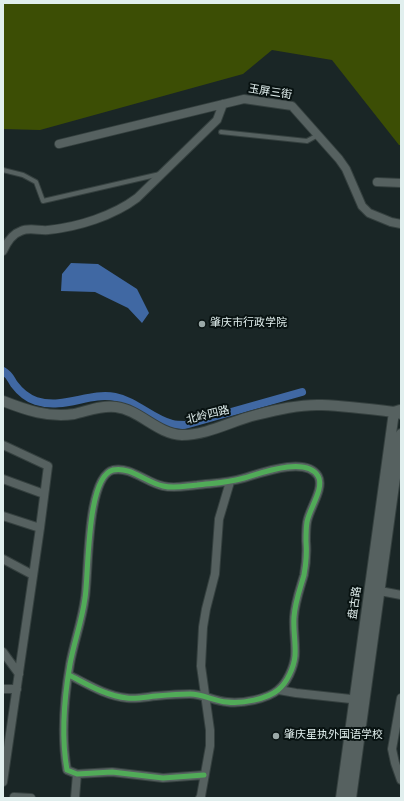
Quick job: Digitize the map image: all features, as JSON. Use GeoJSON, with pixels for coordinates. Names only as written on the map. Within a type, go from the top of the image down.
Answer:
{"type":"FeatureCollection","features":[{"type":"Feature","properties":{"kind":"street","name":"玉屏三街"},"geometry":{"type":"LineString","coordinates":[[59,144],[244,99],[292,106],[340,159],[362,206],[369,213],[391,222],[401,224]]}},
{"type":"Feature","properties":{"kind":"street"},"geometry":{"type":"LineString","coordinates":[[3,251],[9,240],[16,233],[23,230],[59,229],[111,214],[127,205],[137,198],[217,120],[223,104]]}},
{"type":"Feature","properties":{"kind":"street"},"geometry":{"type":"LineString","coordinates":[[377,182],[401,183]]}},
{"type":"Feature","properties":{"kind":"street","name":"北岭四路"},"geometry":{"type":"LineString","coordinates":[[4,400],[40,413],[58,415],[74,414],[102,407],[116,407],[129,411],[167,432],[180,435],[193,435],[255,415],[299,407],[320,405],[399,412]]}},
{"type":"Feature","properties":{"kind":"street","name":"盘古路"},"geometry":{"type":"LineString","coordinates":[[351,798],[359,700],[399,412]]}},
{"type":"Feature","properties":{"kind":"street","name":"盘古路"},"geometry":{"type":"LineString","coordinates":[[341,798],[380,591],[381,544],[401,434]]}},
{"type":"Feature","properties":{"kind":"street"},"geometry":{"type":"LineString","coordinates":[[3,445],[48,466],[3,782]]}},
{"type":"Feature","properties":{"kind":"street"},"geometry":{"type":"LineString","coordinates":[[69,675],[118,697],[129,699],[173,694],[192,694],[205,696],[218,701],[241,703],[252,701],[279,690],[286,681],[295,659],[294,623],[296,604],[306,564],[307,521],[319,490],[319,477],[315,472],[308,469],[293,467],[280,468],[230,482],[174,488],[154,484],[131,472],[114,470],[108,472],[98,488],[91,514],[85,598],[69,675],[63,738],[67,770],[76,774],[112,772],[163,778],[204,776]]}},
{"type":"Feature","properties":{"kind":"street"},"geometry":{"type":"LineString","coordinates":[[3,479],[44,494]]}},
{"type":"Feature","properties":{"kind":"street"},"geometry":{"type":"LineString","coordinates":[[200,798],[210,746],[210,730],[201,666],[202,628],[215,574],[219,519],[230,482]]}},
{"type":"Feature","properties":{"kind":"street"},"geometry":{"type":"LineString","coordinates":[[3,516],[40,528]]}},
{"type":"Feature","properties":{"kind":"street"},"geometry":{"type":"LineString","coordinates":[[3,559],[33,575]]}},
{"type":"Feature","properties":{"kind":"street"},"geometry":{"type":"LineString","coordinates":[[380,591],[401,595]]}},
{"type":"Feature","properties":{"kind":"street"},"geometry":{"type":"LineString","coordinates":[[3,652],[19,674]]}},
{"type":"Feature","properties":{"kind":"street"},"geometry":{"type":"LineString","coordinates":[[3,690],[17,689]]}},
{"type":"Feature","properties":{"kind":"street"},"geometry":{"type":"LineString","coordinates":[[279,690],[359,700]]}},
{"type":"Feature","properties":{"kind":"street"},"geometry":{"type":"LineString","coordinates":[[401,699],[392,749],[401,780]]}},
{"type":"Feature","properties":{"kind":"street"},"geometry":{"type":"LineString","coordinates":[[75,798],[76,774]]}},
{"type":"Feature","properties":{"kind":"street"},"geometry":{"type":"LineString","coordinates":[[14,797],[31,798]]}},
{"type":"Feature","properties":{"kind":"lane"},"geometry":{"type":"LineString","coordinates":[[221,132],[307,141],[318,134]]}},
{"type":"Feature","properties":{"kind":"lane"},"geometry":{"type":"LineString","coordinates":[[3,170],[23,175],[36,182],[43,201],[163,173]]}},
{"type":"Feature","properties":{"kind":"green space"},"geometry":{"type":"Polygon","coordinates":[[[3,3],[401,3],[401,145],[399,145],[332,60],[272,50],[243,74],[40,130],[3,129],[3,3]]]}},
{"type":"Feature","properties":{"kind":"water"},"geometry":{"type":"Polygon","coordinates":[[[71,263],[98,264],[137,289],[149,313],[142,323],[128,308],[95,292],[61,291],[62,274],[71,263]]]}},
{"type":"Feature","properties":{"kind":"waterway"},"geometry":{"type":"LineString","coordinates":[[3,371],[9,375],[21,392],[36,401],[56,403],[105,396],[115,397],[130,402],[165,422],[178,425],[185,425],[302,392]]}},
{"type":"Feature","properties":{"kind":"cycle path"},"geometry":{"type":"LineString","coordinates":[[69,675],[104,692],[127,698],[190,694],[222,701],[240,702],[268,696],[278,690],[292,670],[294,660],[294,617],[304,575],[307,522],[320,486],[318,476],[312,470],[304,467],[283,468],[232,481],[172,487],[157,484],[126,470],[119,469],[113,470],[104,477],[98,490],[93,507],[90,528],[84,607],[72,656],[66,691],[64,744],[67,770],[77,774],[112,772],[163,778],[204,775]]}},
{"type":"Feature","properties":{"kind":"place","name":"肇庆市行政学院"},"geometry":{"type":"Point","coordinates":[202,324]}},
{"type":"Feature","properties":{"kind":"place","name":"肇庆星执外国语学校"},"geometry":{"type":"Point","coordinates":[276,736]}}]}
